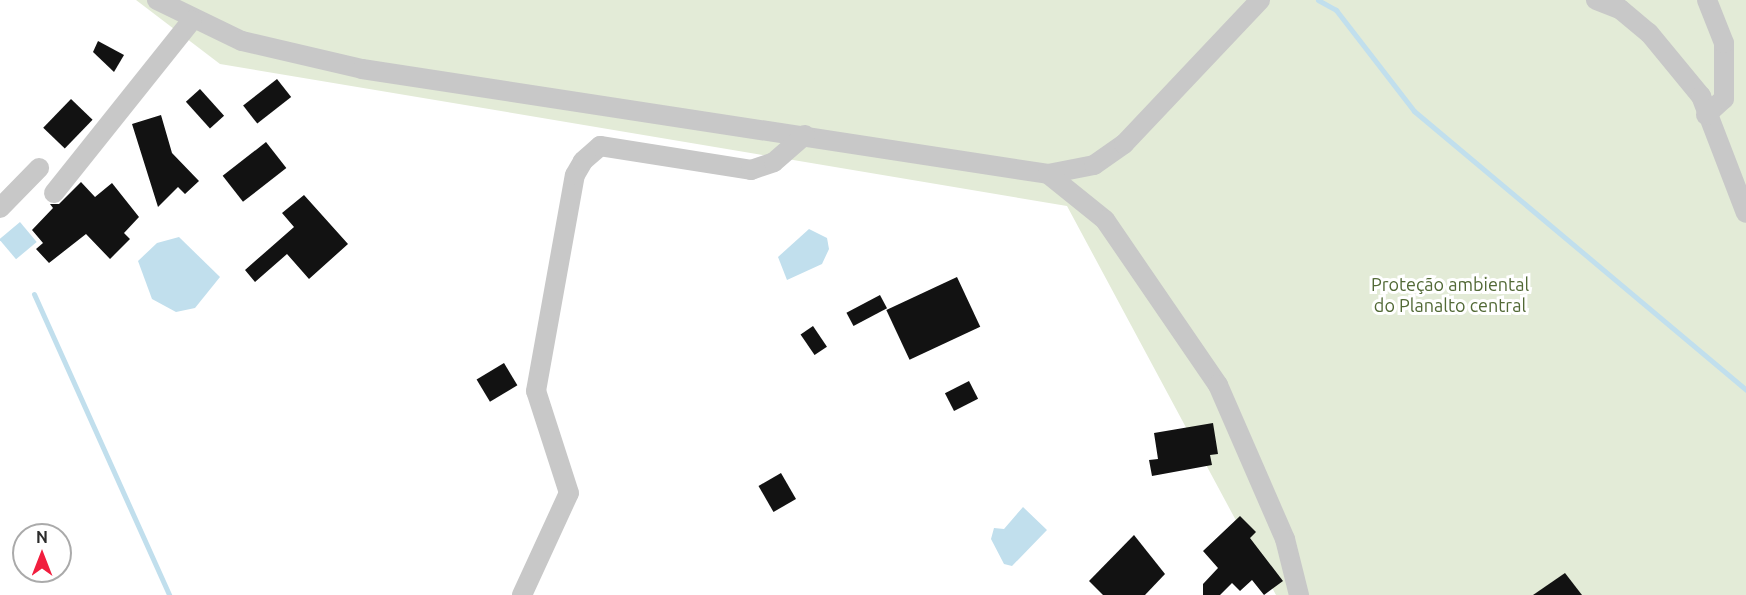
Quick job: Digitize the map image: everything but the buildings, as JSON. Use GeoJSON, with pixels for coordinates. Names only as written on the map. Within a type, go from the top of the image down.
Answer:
{"type":"FeatureCollection","features":[{"type":"Feature","properties":{"kind":"street"},"geometry":{"type":"LineString","coordinates":[[156,0],[192,20],[242,41],[362,69],[1048,174],[1094,165],[1124,144],[1260,0]]}},
{"type":"Feature","properties":{"kind":"street"},"geometry":{"type":"LineString","coordinates":[[1596,0],[1620,9],[1649,33],[1701,96],[1706,115],[1746,213]]}},
{"type":"Feature","properties":{"kind":"street"},"geometry":{"type":"LineString","coordinates":[[1706,115],[1724,99],[1724,43],[1707,0]]}},
{"type":"Feature","properties":{"kind":"street"},"geometry":{"type":"LineString","coordinates":[[54,193],[192,20]]}},
{"type":"Feature","properties":{"kind":"street"},"geometry":{"type":"LineString","coordinates":[[522,595],[569,493],[536,391],[575,175],[583,161],[600,146],[751,170],[774,162],[805,135]]}},
{"type":"Feature","properties":{"kind":"street"},"geometry":{"type":"LineString","coordinates":[[0,208],[39,168]]}},
{"type":"Feature","properties":{"kind":"street"},"geometry":{"type":"LineString","coordinates":[[1048,174],[1104,220],[1218,385],[1285,539],[1299,595]]}},
{"type":"Feature","properties":{"kind":"green space","name":"Proteção ambiental do Planalto central"},"geometry":{"type":"Polygon","coordinates":[[[136,0],[1746,0],[1746,595],[1276,595],[1067,206],[220,64],[136,0]]]}},
{"type":"Feature","properties":{"kind":"water"},"geometry":{"type":"Polygon","coordinates":[[[20,222],[37,242],[16,259],[0,239],[20,222]]]}},
{"type":"Feature","properties":{"kind":"water"},"geometry":{"type":"Polygon","coordinates":[[[809,229],[827,238],[829,249],[822,264],[787,280],[778,257],[809,229]]]}},
{"type":"Feature","properties":{"kind":"water"},"geometry":{"type":"Polygon","coordinates":[[[179,237],[220,277],[195,308],[176,312],[152,299],[138,261],[157,243],[179,237]]]}},
{"type":"Feature","properties":{"kind":"water"},"geometry":{"type":"Polygon","coordinates":[[[1023,507],[1047,530],[1012,566],[1004,564],[991,539],[994,528],[1004,529],[1023,507]]]}},
{"type":"Feature","properties":{"kind":"waterway"},"geometry":{"type":"LineString","coordinates":[[1318,0],[1336,10],[1414,111],[1746,390]]}},
{"type":"Feature","properties":{"kind":"waterway"},"geometry":{"type":"LineString","coordinates":[[34,294],[169,595]]}}]}
